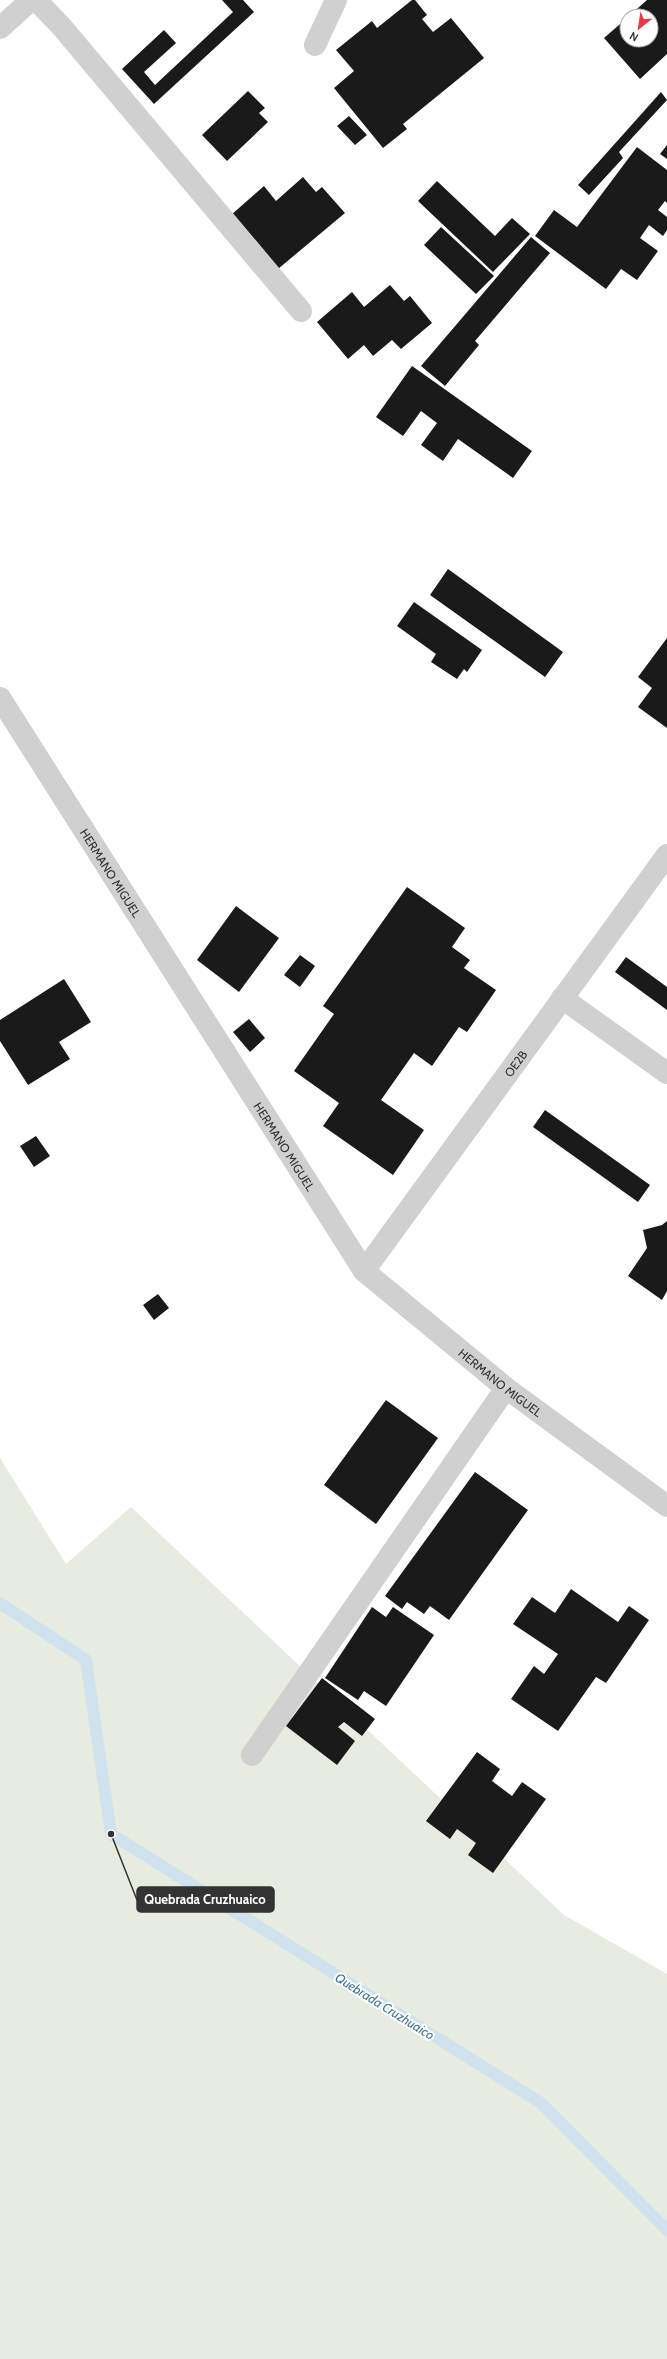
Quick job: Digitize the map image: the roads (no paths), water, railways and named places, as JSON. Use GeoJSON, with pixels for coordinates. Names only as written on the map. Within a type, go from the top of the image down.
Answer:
{"type":"FeatureCollection","features":[{"type":"Feature","properties":{"kind":"street"},"geometry":{"type":"LineString","coordinates":[[0,28],[30,0]]}},
{"type":"Feature","properties":{"kind":"street"},"geometry":{"type":"LineString","coordinates":[[36,0],[62,26],[301,311]]}},
{"type":"Feature","properties":{"kind":"street"},"geometry":{"type":"LineString","coordinates":[[315,45],[336,0]]}},
{"type":"Feature","properties":{"kind":"street","name":"HERMANO MIGUEL"},"geometry":{"type":"LineString","coordinates":[[0,698],[364,1271],[506,1388],[667,1506]]}},
{"type":"Feature","properties":{"kind":"street","name":"OE2B"},"geometry":{"type":"LineString","coordinates":[[364,1271],[667,855]]}},
{"type":"Feature","properties":{"kind":"street"},"geometry":{"type":"LineString","coordinates":[[562,998],[667,1074]]}},
{"type":"Feature","properties":{"kind":"street"},"geometry":{"type":"LineString","coordinates":[[252,1755],[506,1388]]}},
{"type":"Feature","properties":{"kind":"waterway","name":"Quebrada Cruzhuaico"},"geometry":{"type":"LineString","coordinates":[[0,1603],[86,1660],[111,1834],[541,2103],[667,2230]]}},
{"type":"Feature","properties":{"kind":"place","name":"Quebrada Cruzhuaico"},"geometry":{"type":"Point","coordinates":[111,1834]}}]}
